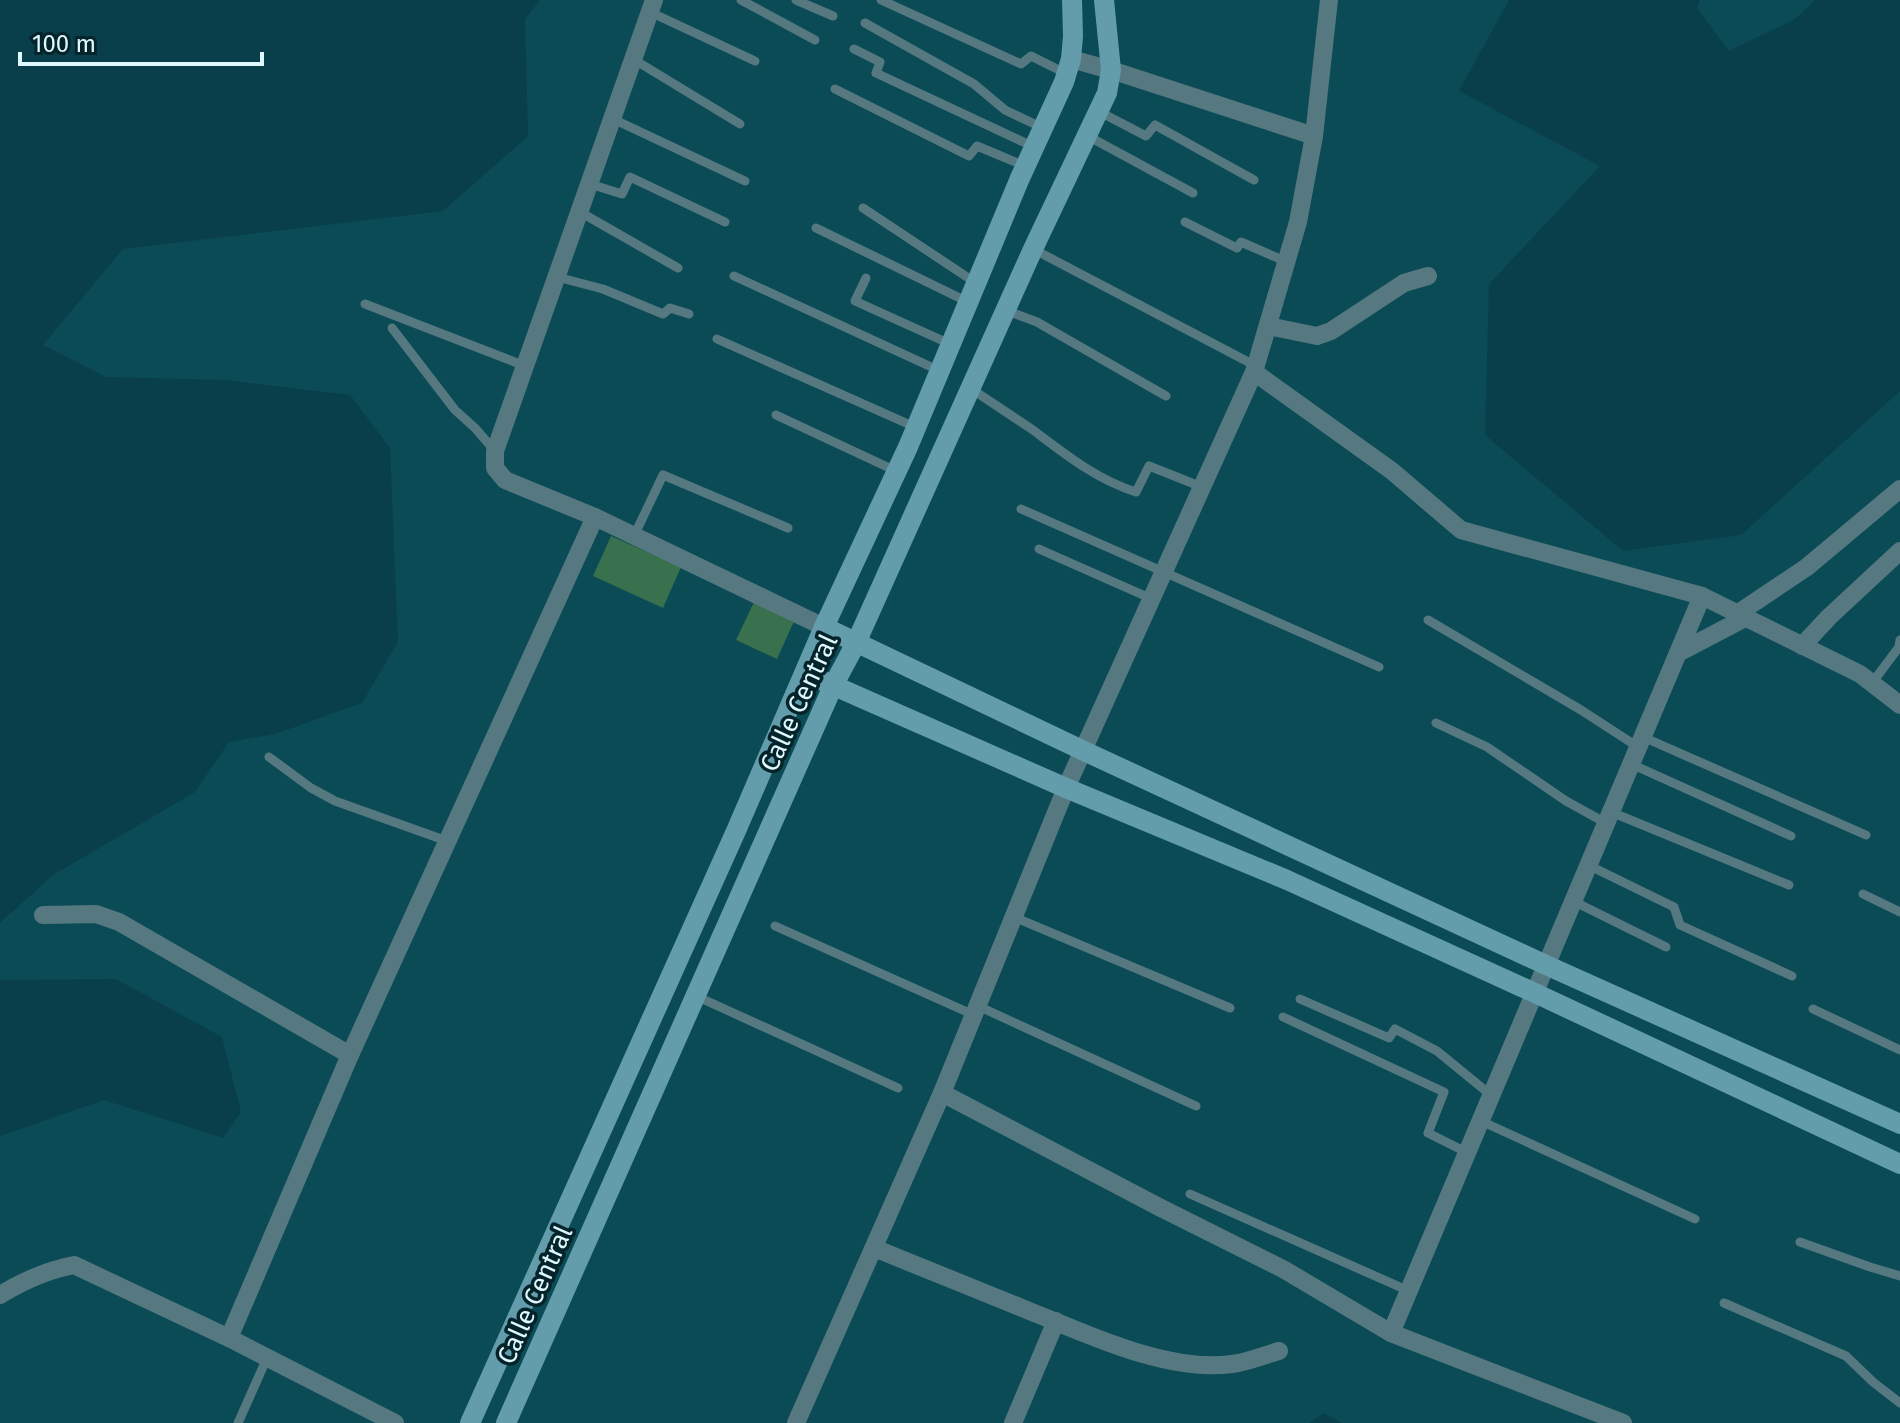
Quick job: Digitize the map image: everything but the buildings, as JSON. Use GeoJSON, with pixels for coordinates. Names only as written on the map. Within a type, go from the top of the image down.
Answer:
{"type":"FeatureCollection","features":[{"type":"Feature","properties":{"kind":"street","name":"Calle Central"},"geometry":{"type":"LineString","coordinates":[[470,1423],[824,627],[897,472],[1039,138],[1069,66],[1073,36],[1072,0]]}},
{"type":"Feature","properties":{"kind":"street","name":"Calle Central"},"geometry":{"type":"LineString","coordinates":[[506,1423],[833,686],[856,643],[937,459],[1107,93],[1111,70],[1104,0]]}},
{"type":"Feature","properties":{"kind":"street"},"geometry":{"type":"LineString","coordinates":[[796,1423],[942,1093],[1066,788],[1255,369],[1298,222],[1314,136],[1329,0]]}},
{"type":"Feature","properties":{"kind":"street"},"geometry":{"type":"LineString","coordinates":[[652,6],[495,451],[495,468],[505,480],[595,517],[1084,751],[1546,965],[1900,1124]]}},
{"type":"Feature","properties":{"kind":"street"},"geometry":{"type":"LineString","coordinates":[[1069,66],[1111,70],[1314,136]]}},
{"type":"Feature","properties":{"kind":"street"},"geometry":{"type":"LineString","coordinates":[[1268,326],[1317,336],[1331,331],[1404,283],[1428,276]]}},
{"type":"Feature","properties":{"kind":"street"},"geometry":{"type":"LineString","coordinates":[[1255,369],[1392,471],[1461,530],[1702,596],[1860,674],[1900,705]]}},
{"type":"Feature","properties":{"kind":"street"},"geometry":{"type":"LineString","coordinates":[[912,437],[937,459]]}},
{"type":"Feature","properties":{"kind":"street"},"geometry":{"type":"LineString","coordinates":[[1678,653],[1741,616],[1807,567],[1900,489]]}},
{"type":"Feature","properties":{"kind":"street"},"geometry":{"type":"LineString","coordinates":[[229,1338],[350,1055],[595,517]]}},
{"type":"Feature","properties":{"kind":"street"},"geometry":{"type":"LineString","coordinates":[[1802,646],[1900,551]]}},
{"type":"Feature","properties":{"kind":"street"},"geometry":{"type":"LineString","coordinates":[[1391,1333],[1702,596]]}},
{"type":"Feature","properties":{"kind":"street"},"geometry":{"type":"LineString","coordinates":[[805,673],[1066,788],[1287,880],[1900,1164]]}},
{"type":"Feature","properties":{"kind":"street"},"geometry":{"type":"LineString","coordinates":[[43,915],[96,914],[119,922],[350,1055]]}},
{"type":"Feature","properties":{"kind":"street"},"geometry":{"type":"LineString","coordinates":[[942,1093],[1283,1269],[1391,1333],[1623,1423]]}},
{"type":"Feature","properties":{"kind":"street"},"geometry":{"type":"LineString","coordinates":[[874,1248],[1056,1321],[1166,1360],[1232,1364],[1279,1351]]}},
{"type":"Feature","properties":{"kind":"street"},"geometry":{"type":"LineString","coordinates":[[0,1295],[38,1276],[74,1265],[229,1338],[395,1423]]}},
{"type":"Feature","properties":{"kind":"street"},"geometry":{"type":"LineString","coordinates":[[1013,1423],[1056,1321]]}},
{"type":"Feature","properties":{"kind":"lane"},"geometry":{"type":"LineString","coordinates":[[741,0],[815,40]]}},
{"type":"Feature","properties":{"kind":"lane"},"geometry":{"type":"LineString","coordinates":[[796,0],[833,16]]}},
{"type":"Feature","properties":{"kind":"lane"},"geometry":{"type":"LineString","coordinates":[[881,0],[1021,64],[1031,56],[1069,66]]}},
{"type":"Feature","properties":{"kind":"lane"},"geometry":{"type":"LineString","coordinates":[[652,6],[755,61]]}},
{"type":"Feature","properties":{"kind":"lane"},"geometry":{"type":"LineString","coordinates":[[865,23],[974,84],[1039,138]]}},
{"type":"Feature","properties":{"kind":"lane"},"geometry":{"type":"LineString","coordinates":[[854,49],[880,62],[876,73],[1039,138]]}},
{"type":"Feature","properties":{"kind":"lane"},"geometry":{"type":"LineString","coordinates":[[633,59],[740,124]]}},
{"type":"Feature","properties":{"kind":"lane"},"geometry":{"type":"LineString","coordinates":[[835,89],[969,156],[977,146],[1025,166]]}},
{"type":"Feature","properties":{"kind":"lane"},"geometry":{"type":"LineString","coordinates":[[1098,111],[1146,136],[1155,125],[1254,180]]}},
{"type":"Feature","properties":{"kind":"lane"},"geometry":{"type":"LineString","coordinates":[[613,119],[745,181]]}},
{"type":"Feature","properties":{"kind":"lane"},"geometry":{"type":"LineString","coordinates":[[1086,135],[1193,193]]}},
{"type":"Feature","properties":{"kind":"lane"},"geometry":{"type":"LineString","coordinates":[[590,184],[622,194],[630,177],[725,222]]}},
{"type":"Feature","properties":{"kind":"lane"},"geometry":{"type":"LineString","coordinates":[[863,208],[972,292]]}},
{"type":"Feature","properties":{"kind":"lane"},"geometry":{"type":"LineString","coordinates":[[580,212],[678,268]]}},
{"type":"Feature","properties":{"kind":"lane"},"geometry":{"type":"LineString","coordinates":[[1185,222],[1237,248],[1241,242],[1287,262]]}},
{"type":"Feature","properties":{"kind":"lane"},"geometry":{"type":"LineString","coordinates":[[816,228],[972,292]]}},
{"type":"Feature","properties":{"kind":"lane"},"geometry":{"type":"LineString","coordinates":[[1033,249],[1255,369]]}},
{"type":"Feature","properties":{"kind":"lane"},"geometry":{"type":"LineString","coordinates":[[734,276],[940,371]]}},
{"type":"Feature","properties":{"kind":"lane"},"geometry":{"type":"LineString","coordinates":[[557,277],[603,289],[663,314],[670,308],[689,314]]}},
{"type":"Feature","properties":{"kind":"lane"},"geometry":{"type":"LineString","coordinates":[[866,278],[855,301],[951,344]]}},
{"type":"Feature","properties":{"kind":"lane"},"geometry":{"type":"LineString","coordinates":[[365,304],[525,366]]}},
{"type":"Feature","properties":{"kind":"lane"},"geometry":{"type":"LineString","coordinates":[[1005,310],[1037,322],[1166,396]]}},
{"type":"Feature","properties":{"kind":"lane"},"geometry":{"type":"LineString","coordinates":[[392,328],[455,410],[495,451]]}},
{"type":"Feature","properties":{"kind":"lane"},"geometry":{"type":"LineString","coordinates":[[717,339],[912,437]]}},
{"type":"Feature","properties":{"kind":"lane"},"geometry":{"type":"LineString","coordinates":[[970,388],[1086,469],[1123,488],[1136,492],[1149,466],[1202,487]]}},
{"type":"Feature","properties":{"kind":"lane"},"geometry":{"type":"LineString","coordinates":[[776,415],[897,472]]}},
{"type":"Feature","properties":{"kind":"lane"},"geometry":{"type":"LineString","coordinates":[[634,536],[663,475],[788,528]]}},
{"type":"Feature","properties":{"kind":"lane"},"geometry":{"type":"LineString","coordinates":[[1021,509],[1379,667]]}},
{"type":"Feature","properties":{"kind":"lane"},"geometry":{"type":"LineString","coordinates":[[1039,549],[1152,599]]}},
{"type":"Feature","properties":{"kind":"lane"},"geometry":{"type":"LineString","coordinates":[[1428,620],[1581,710],[1637,749],[1791,836]]}},
{"type":"Feature","properties":{"kind":"lane"},"geometry":{"type":"LineString","coordinates":[[1871,683],[1899,647],[1900,640]]}},
{"type":"Feature","properties":{"kind":"lane"},"geometry":{"type":"LineString","coordinates":[[1436,723],[1487,747],[1566,801],[1789,885]]}},
{"type":"Feature","properties":{"kind":"lane"},"geometry":{"type":"LineString","coordinates":[[1637,749],[1866,835]]}},
{"type":"Feature","properties":{"kind":"lane"},"geometry":{"type":"LineString","coordinates":[[269,757],[311,788],[335,801],[447,841]]}},
{"type":"Feature","properties":{"kind":"lane"},"geometry":{"type":"LineString","coordinates":[[1588,865],[1674,907],[1680,925],[1792,976]]}},
{"type":"Feature","properties":{"kind":"lane"},"geometry":{"type":"LineString","coordinates":[[1863,894],[1900,912]]}},
{"type":"Feature","properties":{"kind":"lane"},"geometry":{"type":"LineString","coordinates":[[1573,901],[1666,947]]}},
{"type":"Feature","properties":{"kind":"lane"},"geometry":{"type":"LineString","coordinates":[[1014,917],[1230,1008]]}},
{"type":"Feature","properties":{"kind":"lane"},"geometry":{"type":"LineString","coordinates":[[775,926],[1196,1106]]}},
{"type":"Feature","properties":{"kind":"lane"},"geometry":{"type":"LineString","coordinates":[[696,996],[898,1088]]}},
{"type":"Feature","properties":{"kind":"lane"},"geometry":{"type":"LineString","coordinates":[[1300,999],[1389,1038],[1395,1029],[1437,1051],[1492,1096]]}},
{"type":"Feature","properties":{"kind":"lane"},"geometry":{"type":"LineString","coordinates":[[1813,1009],[1900,1050]]}},
{"type":"Feature","properties":{"kind":"lane"},"geometry":{"type":"LineString","coordinates":[[1283,1017],[1444,1092],[1428,1133],[1468,1153]]}},
{"type":"Feature","properties":{"kind":"lane"},"geometry":{"type":"LineString","coordinates":[[1481,1121],[1695,1219]]}},
{"type":"Feature","properties":{"kind":"lane"},"geometry":{"type":"LineString","coordinates":[[1190,1194],[1409,1291]]}},
{"type":"Feature","properties":{"kind":"lane"},"geometry":{"type":"LineString","coordinates":[[1800,1242],[1900,1276]]}},
{"type":"Feature","properties":{"kind":"lane"},"geometry":{"type":"LineString","coordinates":[[1724,1303],[1846,1356],[1900,1403]]}},
{"type":"Feature","properties":{"kind":"lane"},"geometry":{"type":"LineString","coordinates":[[238,1423],[267,1358]]}},
{"type":"Feature","properties":{"kind":"shaded area"},"geometry":{"type":"Polygon","coordinates":[[[540,0],[1509,0],[1459,91],[1600,166],[1489,284],[1485,435],[1623,551],[1741,535],[1900,391],[1900,1423],[1342,1423],[1324,1413],[1309,1423],[0,1423],[0,1136],[104,1100],[223,1138],[241,1112],[222,1037],[116,979],[0,980],[0,923],[53,875],[195,792],[229,742],[275,734],[362,703],[398,642],[390,448],[350,395],[226,380],[106,377],[43,345],[123,249],[443,211],[528,136],[525,19],[540,0]]]}},
{"type":"Feature","properties":{"kind":"shaded area"},"geometry":{"type":"Polygon","coordinates":[[[1700,0],[1815,0],[1795,19],[1729,51],[1697,8],[1700,0]]]}},
{"type":"Feature","properties":{"kind":"green space"},"geometry":{"type":"Polygon","coordinates":[[[611,536],[681,567],[663,608],[593,576],[611,536]]]}},
{"type":"Feature","properties":{"kind":"green space"},"geometry":{"type":"Polygon","coordinates":[[[755,600],[795,619],[777,659],[736,640],[755,600]]]}}]}
